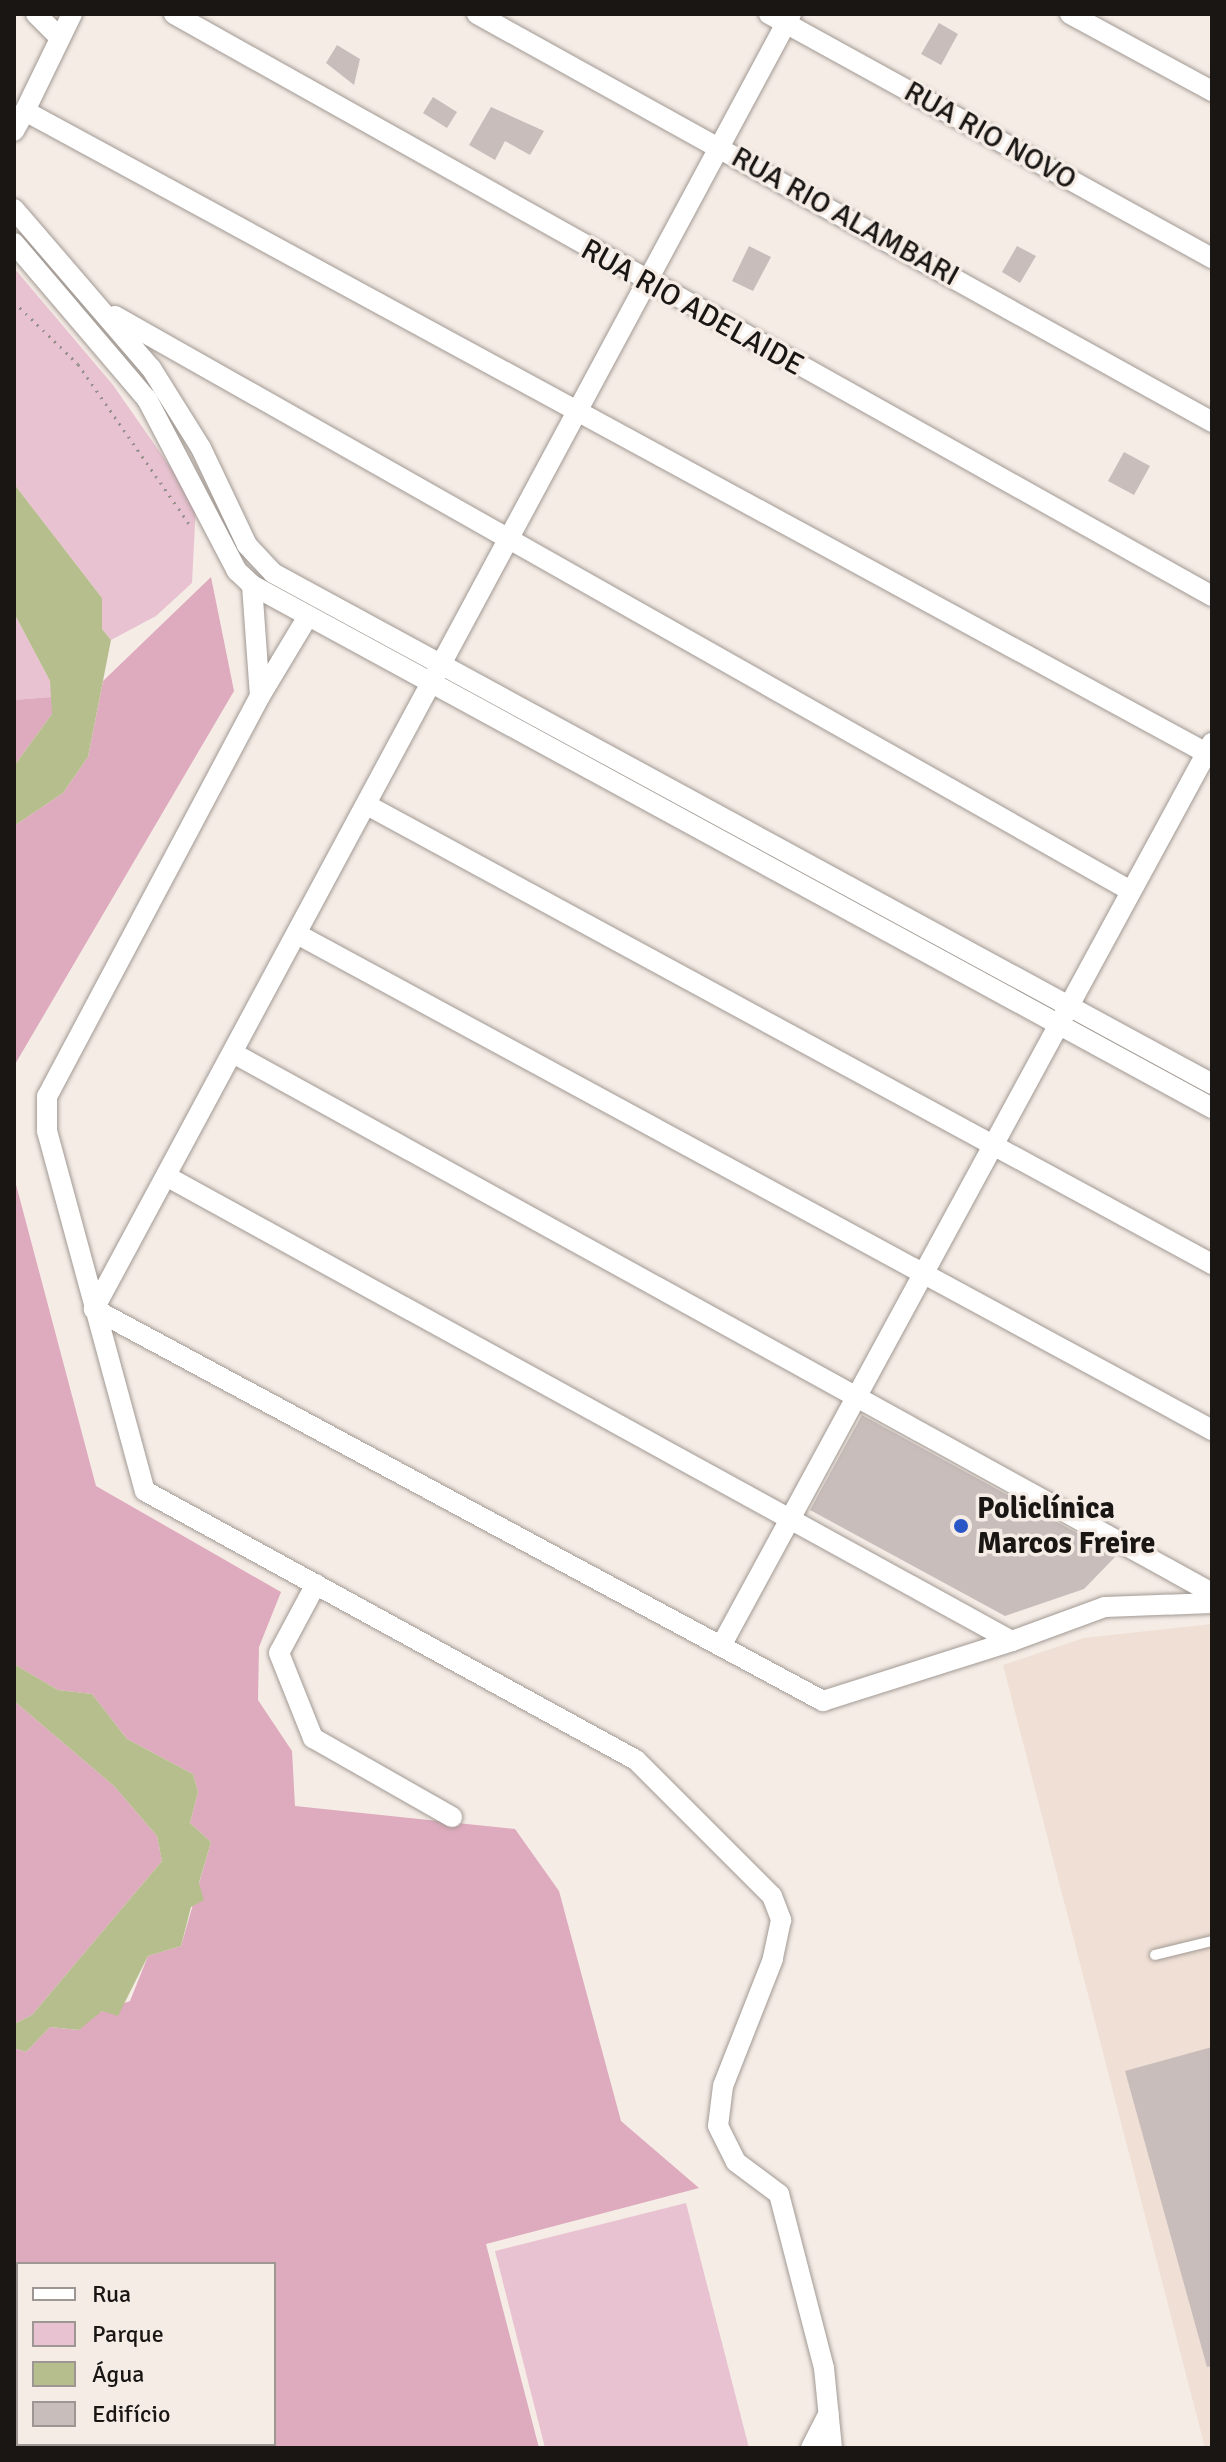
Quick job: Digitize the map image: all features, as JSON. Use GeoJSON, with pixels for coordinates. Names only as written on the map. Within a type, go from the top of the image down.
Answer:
{"type":"FeatureCollection","features":[{"type":"Feature","properties":{"kind":"street"},"geometry":{"type":"LineString","coordinates":[[36,14],[60,38]]}},
{"type":"Feature","properties":{"kind":"street"},"geometry":{"type":"LineString","coordinates":[[14,131],[72,14]]}},
{"type":"Feature","properties":{"kind":"street","name":"RUA RIO ADELAIDE"},"geometry":{"type":"LineString","coordinates":[[174,14],[648,284],[1212,596]]}},
{"type":"Feature","properties":{"kind":"street","name":"RUA RIO ALAMBARI"},"geometry":{"type":"LineString","coordinates":[[477,14],[1212,422]]}},
{"type":"Feature","properties":{"kind":"street"},"geometry":{"type":"LineString","coordinates":[[1070,14],[1212,91]]}},
{"type":"Feature","properties":{"kind":"street"},"geometry":{"type":"LineString","coordinates":[[94,1309],[648,284],[782,17]]}},
{"type":"Feature","properties":{"kind":"street","name":"RUA RIO NOVO"},"geometry":{"type":"LineString","coordinates":[[782,17],[1212,258]]}},
{"type":"Feature","properties":{"kind":"street"},"geometry":{"type":"LineString","coordinates":[[25,111],[578,414],[1210,751],[721,1646]]}},
{"type":"Feature","properties":{"kind":"street"},"geometry":{"type":"LineString","coordinates":[[14,209],[151,368],[201,448],[257,560],[1212,1084]]}},
{"type":"Feature","properties":{"kind":"street"},"geometry":{"type":"LineString","coordinates":[[14,243],[147,399],[237,571],[252,585],[1212,1108]]}},
{"type":"Feature","properties":{"kind":"street"},"geometry":{"type":"LineString","coordinates":[[101,308],[508,545],[1131,891]]}},
{"type":"Feature","properties":{"kind":"street"},"geometry":{"type":"LineString","coordinates":[[252,585],[260,696]]}},
{"type":"Feature","properties":{"kind":"street"},"geometry":{"type":"LineString","coordinates":[[308,616],[260,696],[47,1096],[47,1131],[145,1491],[636,1760],[772,1896],[781,1920],[773,1959],[723,2086],[718,2126],[736,2162],[779,2194],[829,2413],[832,2448]]}},
{"type":"Feature","properties":{"kind":"street"},"geometry":{"type":"LineString","coordinates":[[367,805],[991,1150],[1212,1264]]}},
{"type":"Feature","properties":{"kind":"street"},"geometry":{"type":"LineString","coordinates":[[297,934],[1212,1430]]}},
{"type":"Feature","properties":{"kind":"street"},"geometry":{"type":"LineString","coordinates":[[233,1053],[1212,1593]]}},
{"type":"Feature","properties":{"kind":"street"},"geometry":{"type":"LineString","coordinates":[[166,1176],[788,1523],[1012,1641]]}},
{"type":"Feature","properties":{"kind":"street"},"geometry":{"type":"LineString","coordinates":[[94,1309],[823,1701],[1012,1641],[1105,1607],[1212,1603]]}},
{"type":"Feature","properties":{"kind":"street"},"geometry":{"type":"LineString","coordinates":[[316,1584],[279,1653],[313,1738],[452,1817]]}},
{"type":"Feature","properties":{"kind":"street"},"geometry":{"type":"LineString","coordinates":[[811,2448],[829,2413]]}},
{"type":"Feature","properties":{"kind":"lane"},"geometry":{"type":"LineString","coordinates":[[1155,1955],[1212,1941]]}},
{"type":"Feature","properties":{"kind":"path"},"geometry":{"type":"LineString","coordinates":[[14,302],[78,364],[194,530]]}},
{"type":"Feature","properties":{"kind":"shaded area"},"geometry":{"type":"Polygon","coordinates":[[[211,577],[234,691],[14,1066],[14,826],[63,793],[88,757],[103,681],[211,577]]]}},
{"type":"Feature","properties":{"kind":"shaded area"},"geometry":{"type":"Polygon","coordinates":[[[52,697],[52,714],[14,766],[14,700],[52,697]]]}},
{"type":"Feature","properties":{"kind":"shaded area"},"geometry":{"type":"Polygon","coordinates":[[[14,1177],[96,1486],[281,1592],[259,1647],[258,1700],[292,1751],[295,1806],[515,1829],[559,1891],[621,2121],[699,2188],[486,2244],[539,2448],[14,2448],[14,2048],[26,2052],[50,2027],[79,2030],[92,2015],[130,2001],[148,1956],[181,1946],[211,1842],[190,1823],[198,1792],[193,1774],[127,1739],[92,1694],[58,1690],[14,1664],[14,1177]]]}},
{"type":"Feature","properties":{"kind":"shaded area"},"geometry":{"type":"Polygon","coordinates":[[[1212,1624],[1212,2448],[1205,2448],[1003,1665],[1084,1638],[1212,1624]]]}},
{"type":"Feature","properties":{"kind":"shaded area"},"geometry":{"type":"Polygon","coordinates":[[[14,1701],[114,1786],[157,1836],[162,1861],[32,2015],[14,2024],[14,1701]]]}},
{"type":"Feature","properties":{"kind":"green space"},"geometry":{"type":"Polygon","coordinates":[[[14,268],[113,385],[196,504],[192,583],[156,616],[111,640],[102,629],[102,598],[14,484],[14,268]]]}},
{"type":"Feature","properties":{"kind":"green space"},"geometry":{"type":"Polygon","coordinates":[[[14,613],[50,681],[52,697],[14,700],[14,613]]]}},
{"type":"Feature","properties":{"kind":"green space"},"geometry":{"type":"Polygon","coordinates":[[[686,2203],[749,2448],[545,2448],[495,2251],[686,2203]]]}},
{"type":"Feature","properties":{"kind":"water"},"geometry":{"type":"Polygon","coordinates":[[[14,484],[102,598],[102,629],[111,640],[88,757],[63,793],[14,826],[14,766],[52,714],[50,681],[14,613],[14,484]]]}},
{"type":"Feature","properties":{"kind":"water"},"geometry":{"type":"Polygon","coordinates":[[[14,1664],[58,1690],[92,1694],[127,1739],[193,1774],[198,1792],[190,1823],[211,1842],[199,1883],[204,1900],[191,1907],[181,1946],[148,1956],[118,2016],[102,2011],[79,2030],[50,2027],[26,2052],[14,2048],[14,2024],[32,2015],[162,1861],[157,1836],[114,1786],[14,1701],[14,1664]]]}},
{"type":"Feature","properties":{"kind":"building"},"geometry":{"type":"Polygon","coordinates":[[[939,23],[958,34],[941,65],[921,54],[939,23]]]}},
{"type":"Feature","properties":{"kind":"building"},"geometry":{"type":"Polygon","coordinates":[[[337,45],[360,59],[354,85],[326,63],[337,45]]]}},
{"type":"Feature","properties":{"kind":"building"},"geometry":{"type":"Polygon","coordinates":[[[433,97],[457,112],[447,128],[423,113],[433,97]]]}},
{"type":"Feature","properties":{"kind":"building"},"geometry":{"type":"Polygon","coordinates":[[[491,107],[544,131],[530,155],[505,141],[495,160],[469,145],[491,107]]]}},
{"type":"Feature","properties":{"kind":"building"},"geometry":{"type":"Polygon","coordinates":[[[749,246],[771,257],[753,291],[732,281],[749,246]]]}},
{"type":"Feature","properties":{"kind":"building"},"geometry":{"type":"Polygon","coordinates":[[[1017,246],[1036,256],[1020,283],[1002,272],[1017,246]]]}},
{"type":"Feature","properties":{"kind":"building"},"geometry":{"type":"Polygon","coordinates":[[[1124,452],[1150,466],[1134,495],[1108,481],[1124,452]]]}},
{"type":"Feature","properties":{"kind":"building","name":"Policlínica Marcos Freire"},"geometry":{"type":"Polygon","coordinates":[[[862,1415],[1117,1555],[1084,1589],[1005,1616],[810,1510],[862,1415]]]}},
{"type":"Feature","properties":{"kind":"building"},"geometry":{"type":"Polygon","coordinates":[[[1212,2047],[1212,2366],[1207,2367],[1125,2071],[1212,2047]]]}},
{"type":"Feature","properties":{"kind":"place","name":"Policlínica Marcos Freire"},"geometry":{"type":"Point","coordinates":[961,1526]}}]}
